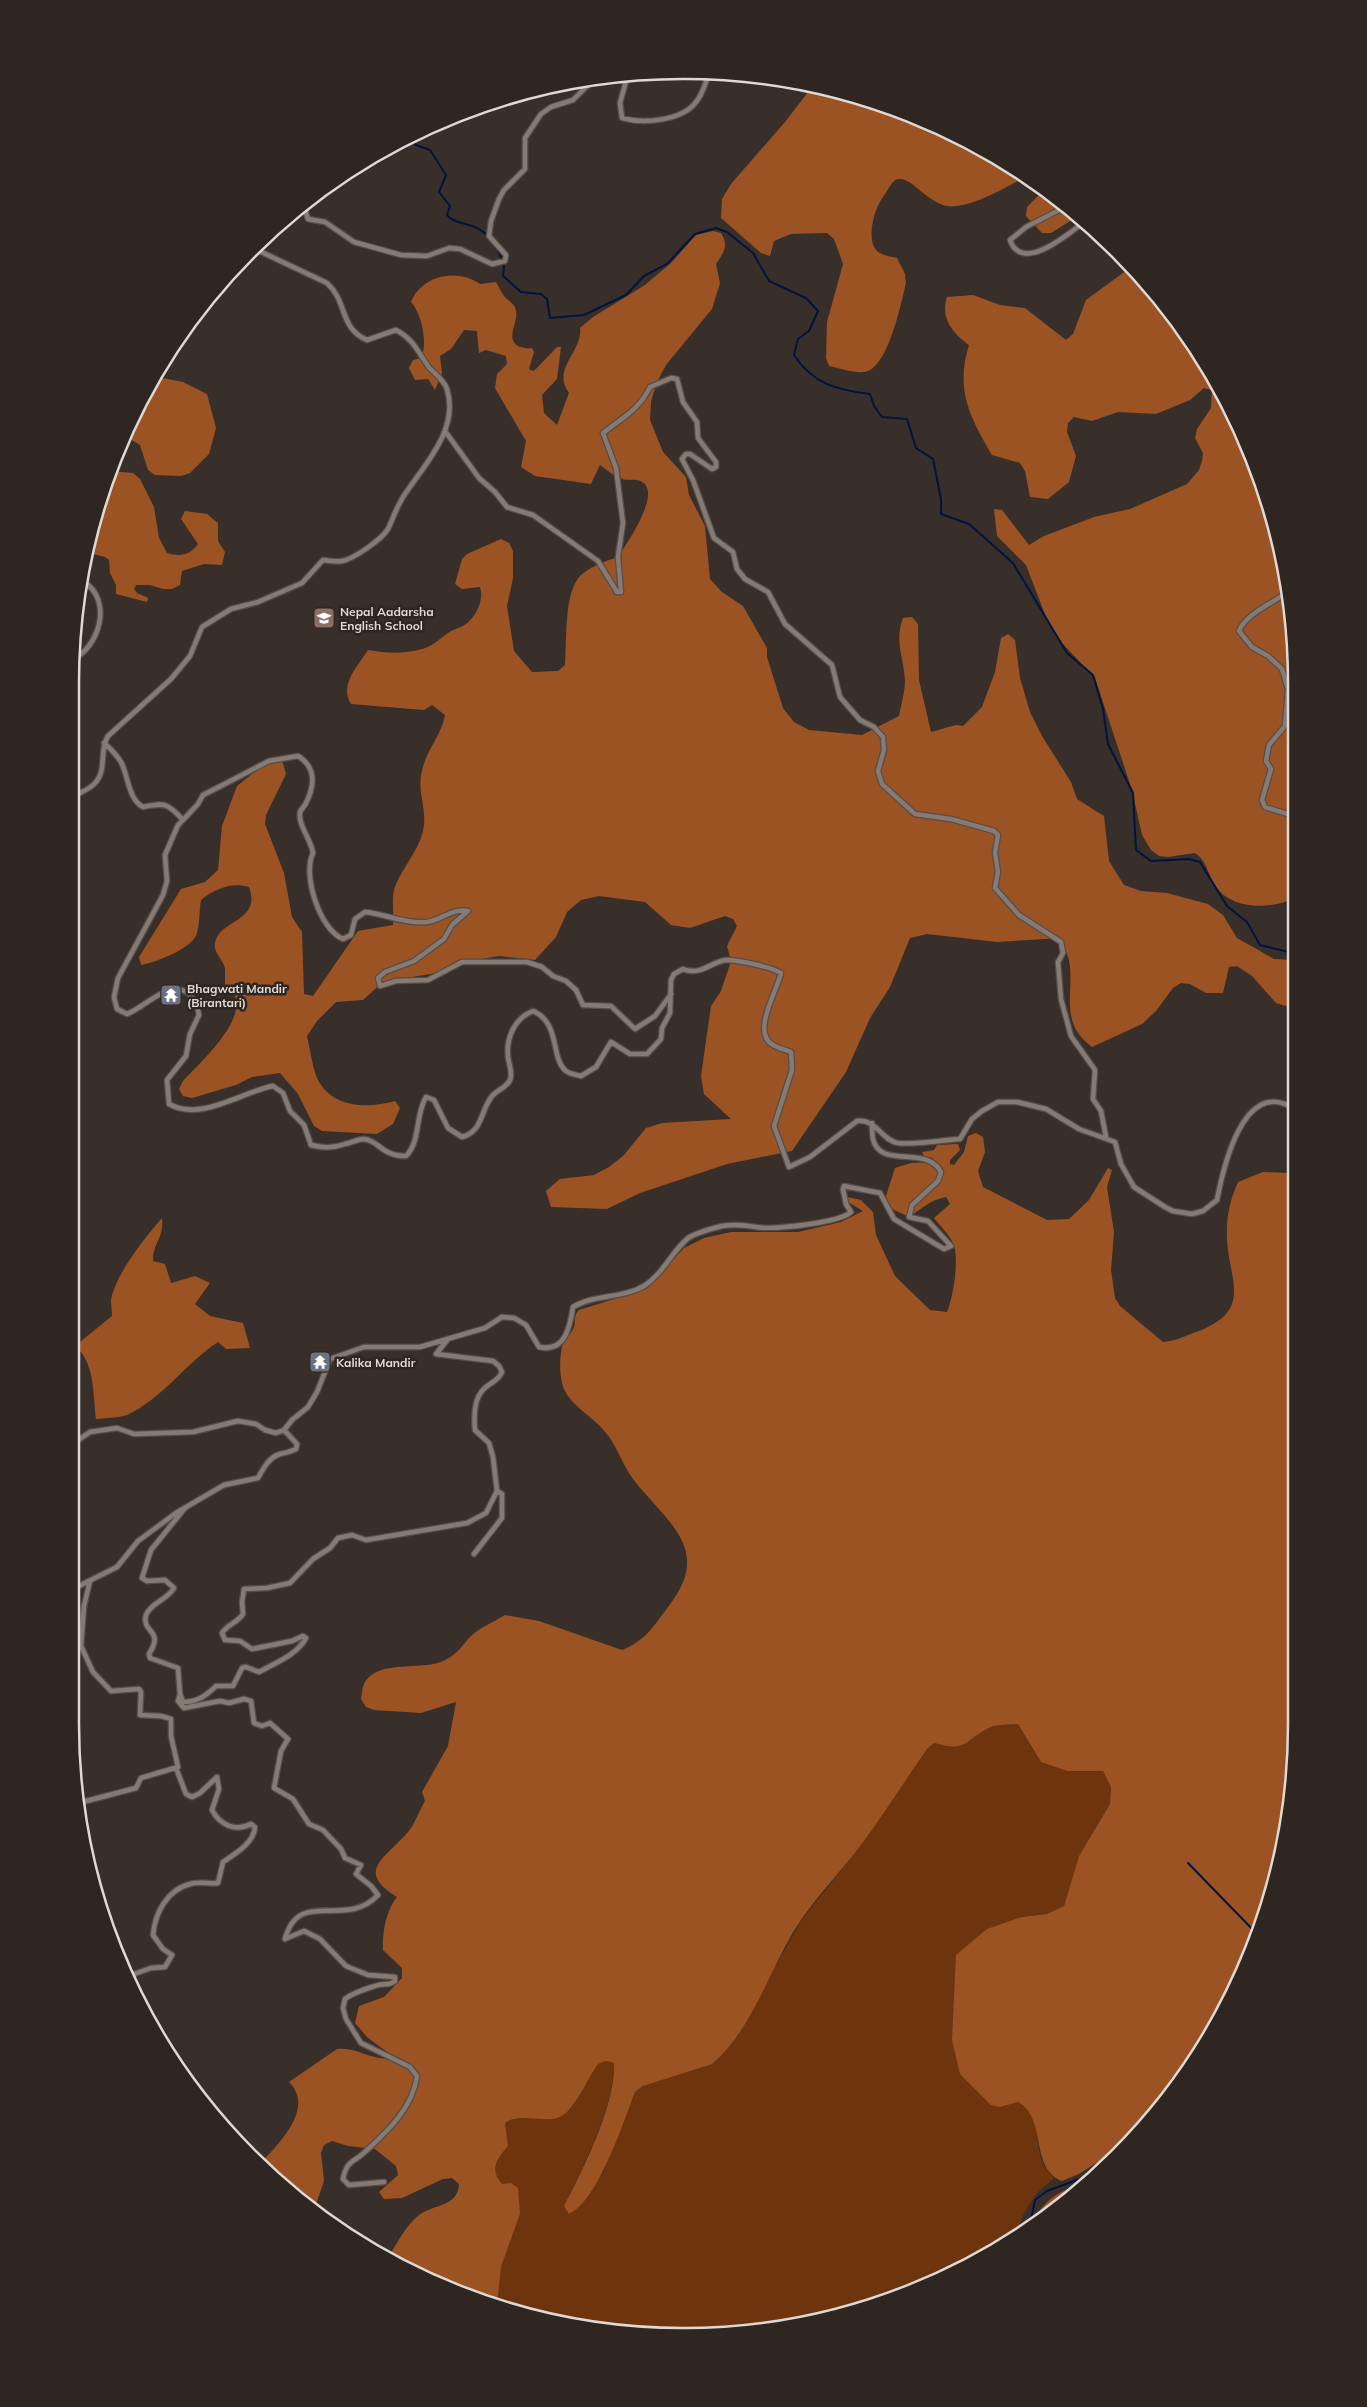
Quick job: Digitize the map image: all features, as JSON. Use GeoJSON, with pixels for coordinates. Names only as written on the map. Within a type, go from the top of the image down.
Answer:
{"type":"FeatureCollection","features":[{"type":"Feature","properties":{"kind":"street"},"geometry":{"type":"LineString","coordinates":[[626,82],[620,103],[622,118],[648,120],[663,119],[689,109],[702,93],[707,80]]}},
{"type":"Feature","properties":{"kind":"street"},"geometry":{"type":"LineString","coordinates":[[306,212],[308,219],[324,222],[354,242],[401,254],[427,256],[449,248],[460,249],[492,264],[505,261],[506,255],[489,236],[491,220],[504,190],[525,170],[525,138],[546,110],[573,100],[586,87]]}},
{"type":"Feature","properties":{"kind":"street"},"geometry":{"type":"LineString","coordinates":[[1059,210],[1026,227],[1010,240],[1012,246],[1017,250],[1032,253],[1050,249],[1079,226]]}},
{"type":"Feature","properties":{"kind":"street"},"geometry":{"type":"LineString","coordinates":[[79,793],[96,783],[100,775],[104,743],[115,728],[171,679],[190,656],[202,627],[212,619],[231,609],[258,602],[302,583],[323,560],[343,561],[354,557],[380,539],[387,530],[406,493],[436,450],[448,421],[447,388],[440,375],[430,369],[409,337],[396,330],[367,340],[356,335],[346,320],[335,290],[327,283],[261,251]]}},
{"type":"Feature","properties":{"kind":"street"},"geometry":{"type":"LineString","coordinates":[[444,432],[479,478],[495,492],[507,507],[533,516],[598,561],[617,592],[621,592],[618,557],[623,523],[616,468],[603,433],[635,411],[647,397],[650,388],[671,378],[677,379],[683,402],[698,422],[698,438],[716,462],[716,467],[712,469],[690,454],[686,454],[682,459],[693,480],[714,538],[733,552],[736,569],[746,579],[768,592],[780,618],[791,631],[832,666],[840,697],[860,720],[874,727],[883,737],[884,750],[878,771],[882,784],[915,814],[951,819],[994,831],[998,835],[995,854],[998,872],[995,888],[1019,915],[1061,942],[1063,953],[1058,962],[1061,999],[1071,1036],[1096,1070],[1093,1100],[1101,1111],[1106,1137]]}},
{"type":"Feature","properties":{"kind":"street"},"geometry":{"type":"LineString","coordinates":[[80,657],[98,634],[99,618],[95,594],[87,585]]}},
{"type":"Feature","properties":{"kind":"street"},"geometry":{"type":"LineString","coordinates":[[1282,595],[1260,608],[1241,625],[1239,631],[1252,647],[1268,656],[1282,669],[1286,683],[1287,711],[1285,726],[1269,745],[1266,761],[1271,769],[1262,800],[1265,807],[1288,815]]}},
{"type":"Feature","properties":{"kind":"street"},"geometry":{"type":"LineString","coordinates":[[104,743],[122,763],[134,799],[139,805],[143,807],[158,803],[169,807],[183,820]]}},
{"type":"Feature","properties":{"kind":"street"},"geometry":{"type":"LineString","coordinates":[[670,994],[655,1016],[635,1029],[610,1006],[583,1005],[576,990],[566,981],[553,976],[542,967],[527,962],[462,962],[428,980],[396,982],[380,986],[378,978],[385,972],[414,961],[444,939],[452,925],[468,911],[456,911],[428,922],[389,918],[364,912],[355,919],[351,935],[343,939],[336,936],[324,922],[311,890],[310,860],[313,853],[301,823],[300,811],[312,789],[313,774],[306,761],[298,756],[269,761],[203,795],[198,804],[178,825],[165,855],[167,881],[163,895],[118,978],[114,998],[117,1009],[127,1014],[144,1006],[162,992],[170,990],[184,990],[194,999],[199,1015],[190,1034],[186,1056],[167,1080],[169,1104],[179,1109],[209,1108],[273,1086],[283,1093],[290,1111],[304,1126],[311,1145],[321,1148],[331,1147],[362,1139],[371,1141],[389,1155],[406,1156],[413,1148],[420,1107],[426,1097],[434,1100],[451,1132],[462,1137],[475,1130],[493,1095],[510,1080],[512,1072],[507,1046],[517,1019],[522,1016],[533,1011],[542,1015],[553,1035],[559,1060],[566,1071],[581,1076],[596,1067],[611,1042],[630,1054],[647,1054],[661,1039],[662,1028],[670,1013],[670,994],[674,974],[683,969],[688,971],[709,968],[727,959],[773,968],[781,973],[764,1021],[765,1036],[772,1045],[792,1052],[792,1070],[774,1126],[789,1166],[810,1157],[852,1124],[865,1120],[895,1143],[937,1140],[946,1142],[960,1139],[972,1119],[998,1102],[1017,1102],[1046,1109],[1079,1129],[1106,1137],[1115,1142],[1121,1164],[1134,1187],[1173,1211],[1198,1213],[1217,1200],[1223,1169],[1240,1126],[1257,1108],[1266,1103],[1288,1106]]}},
{"type":"Feature","properties":{"kind":"street"},"geometry":{"type":"LineString","coordinates":[[79,1440],[90,1432],[117,1428],[134,1434],[193,1432],[238,1421],[256,1424],[265,1430],[276,1433],[284,1430],[292,1420],[308,1408],[317,1392],[330,1359],[364,1347],[420,1347],[485,1328],[502,1318],[514,1318],[526,1325],[538,1347],[546,1349],[559,1345],[567,1334],[573,1307],[582,1301],[597,1300],[610,1294],[623,1295],[646,1284],[657,1275],[689,1237],[724,1226],[746,1224],[756,1227],[783,1227],[845,1218],[852,1212],[846,1204],[844,1186],[880,1193],[894,1219],[944,1249],[951,1246],[928,1221],[909,1217],[912,1205],[938,1181],[941,1172],[937,1165],[928,1159],[891,1156],[878,1149],[872,1138],[872,1124]]}},
{"type":"Feature","properties":{"kind":"street"},"geometry":{"type":"LineString","coordinates":[[185,1508],[151,1550],[142,1578],[147,1581],[166,1580],[174,1588],[162,1601],[149,1610],[146,1616],[146,1624],[155,1636],[156,1644],[149,1654],[150,1658],[178,1668],[180,1694],[183,1702],[193,1702],[208,1694],[216,1686],[233,1686],[242,1668],[246,1666],[259,1672],[291,1654],[303,1644],[306,1638],[303,1636],[292,1641],[252,1649],[240,1641],[225,1640],[222,1633],[227,1625],[239,1620],[243,1614],[244,1589],[267,1588],[290,1583],[313,1559],[330,1548],[338,1538],[352,1535],[366,1540],[466,1523],[486,1513],[497,1491],[493,1457],[489,1443],[475,1430],[474,1418],[481,1391],[499,1378],[502,1372],[493,1361],[436,1354],[448,1339]]}},
{"type":"Feature","properties":{"kind":"street"},"geometry":{"type":"LineString","coordinates":[[79,1586],[117,1566],[138,1541],[185,1508],[224,1485],[258,1478],[267,1462],[277,1454],[289,1453],[296,1449],[297,1444],[284,1430]]}},
{"type":"Feature","properties":{"kind":"street"},"geometry":{"type":"LineString","coordinates":[[474,1554],[502,1518],[502,1494],[497,1491]]}},
{"type":"Feature","properties":{"kind":"street"},"geometry":{"type":"LineString","coordinates":[[90,1581],[84,1606],[81,1646],[99,1680],[111,1691],[139,1689],[141,1692],[140,1715],[161,1716],[171,1719],[170,1736],[178,1767],[176,1768],[186,1794],[192,1796],[200,1792],[217,1777],[219,1789],[212,1810],[218,1821],[230,1827],[243,1828],[251,1824],[255,1828],[255,1833],[241,1851],[223,1862],[218,1883],[191,1883],[169,1896],[158,1910],[153,1935],[163,1949],[172,1955],[165,1967],[152,1968],[134,1974]]}},
{"type":"Feature","properties":{"kind":"street"},"geometry":{"type":"LineString","coordinates":[[180,1694],[178,1701],[184,1708],[220,1701],[229,1704],[244,1699],[251,1701],[254,1723],[262,1726],[270,1723],[286,1735],[288,1739],[280,1751],[274,1788],[293,1800],[309,1824],[323,1830],[341,1849],[345,1858],[361,1865],[356,1874],[371,1886],[378,1895],[371,1903],[351,1911],[326,1910],[306,1912],[294,1918],[288,1926],[285,1939],[304,1931],[320,1940],[346,1966],[368,1975],[395,1977],[395,1981],[391,1984],[376,1985],[345,1998],[343,2008],[346,2019],[361,2043],[410,2067],[417,2076],[415,2090],[399,2118],[364,2154],[351,2160],[345,2169],[343,2179],[349,2185],[384,2182]]}},
{"type":"Feature","properties":{"kind":"street"},"geometry":{"type":"LineString","coordinates":[[84,1802],[127,1792],[136,1788],[141,1778],[176,1768]]}},
{"type":"Feature","properties":{"kind":"shaded area"},"geometry":{"type":"Polygon","coordinates":[[[808,92],[840,99],[915,125],[951,141],[1019,181],[983,198],[957,206],[937,203],[907,181],[900,179],[894,181],[875,212],[872,224],[872,240],[875,249],[884,255],[897,258],[905,274],[906,283],[887,348],[880,360],[872,368],[864,372],[829,366],[826,358],[827,322],[843,264],[834,239],[827,233],[791,234],[774,241],[770,256],[761,253],[721,218],[722,199],[731,184],[785,122],[808,92]]]}},
{"type":"Feature","properties":{"kind":"shaded area"},"geometry":{"type":"Polygon","coordinates":[[[1039,195],[1071,220],[1051,233],[1042,233],[1026,216],[1027,207],[1039,195]]]}},
{"type":"Feature","properties":{"kind":"shaded area"},"geometry":{"type":"Polygon","coordinates":[[[713,231],[721,233],[725,245],[716,264],[720,283],[712,309],[666,365],[656,384],[651,402],[650,420],[663,452],[686,477],[689,495],[705,526],[710,579],[722,592],[743,606],[767,648],[767,657],[783,708],[794,722],[809,730],[862,735],[899,716],[905,681],[899,642],[900,626],[903,618],[912,617],[918,624],[919,680],[931,732],[956,725],[963,726],[982,707],[995,672],[1001,638],[1008,634],[1015,640],[1020,678],[1030,712],[1042,736],[1071,782],[1077,799],[1104,816],[1109,861],[1124,885],[1141,891],[1167,893],[1208,904],[1223,915],[1237,938],[1274,959],[1288,960],[1288,1007],[1276,1003],[1252,976],[1237,966],[1229,967],[1223,993],[1206,993],[1190,984],[1181,983],[1173,988],[1156,1011],[1142,1024],[1092,1047],[1081,1037],[1071,1017],[1069,960],[1062,938],[997,942],[927,934],[910,938],[890,987],[870,1018],[846,1072],[792,1151],[727,1164],[640,1193],[607,1209],[551,1207],[546,1191],[560,1179],[594,1175],[609,1167],[624,1155],[646,1128],[662,1123],[731,1119],[704,1094],[701,1076],[711,1006],[721,991],[731,961],[727,946],[737,926],[733,919],[725,916],[690,928],[671,925],[645,902],[599,896],[581,900],[567,912],[556,937],[535,960],[499,956],[471,961],[460,959],[436,973],[383,982],[363,1000],[336,1002],[317,1021],[307,1036],[315,1073],[323,1088],[340,1101],[351,1104],[373,1105],[395,1101],[400,1108],[393,1124],[377,1134],[322,1131],[314,1126],[298,1094],[280,1073],[252,1077],[236,1085],[192,1098],[183,1096],[179,1089],[183,1081],[220,1040],[235,1015],[236,1003],[233,992],[225,984],[225,968],[215,950],[215,943],[218,935],[245,914],[250,907],[249,887],[230,886],[212,893],[201,900],[196,936],[179,951],[141,965],[139,957],[181,889],[205,882],[218,870],[222,826],[237,786],[257,770],[281,757],[286,774],[266,815],[265,824],[284,873],[292,917],[302,932],[304,994],[313,996],[358,931],[393,925],[395,887],[423,833],[424,818],[420,785],[422,771],[445,715],[432,705],[424,710],[351,704],[347,690],[348,683],[359,663],[368,650],[400,653],[423,649],[466,624],[479,607],[481,592],[480,587],[462,589],[455,584],[462,559],[467,554],[501,539],[509,543],[513,551],[513,578],[507,606],[514,651],[532,672],[558,671],[565,665],[568,609],[577,580],[590,569],[618,557],[635,530],[646,507],[647,488],[642,482],[620,478],[600,465],[591,484],[535,476],[521,467],[526,441],[495,388],[497,374],[507,364],[506,356],[486,350],[479,353],[477,331],[464,330],[451,349],[440,356],[442,373],[435,390],[428,379],[415,380],[409,368],[413,360],[421,358],[424,345],[421,321],[411,302],[416,293],[432,280],[441,277],[461,276],[480,284],[496,282],[504,296],[515,308],[513,340],[521,347],[532,348],[534,352],[529,369],[533,371],[557,347],[561,347],[557,379],[542,395],[544,413],[557,425],[569,393],[564,384],[565,368],[580,337],[580,328],[593,317],[645,285],[671,263],[696,235],[713,231]]]}},
{"type":"Feature","properties":{"kind":"shaded area"},"geometry":{"type":"Polygon","coordinates":[[[1125,271],[1163,315],[1212,390],[1204,388],[1190,400],[1156,414],[1118,412],[1092,421],[1074,417],[1068,423],[1067,432],[1076,456],[1069,482],[1048,499],[1030,497],[1025,471],[1020,463],[992,455],[971,415],[964,390],[965,361],[969,345],[949,325],[945,312],[947,297],[973,295],[1000,305],[1025,308],[1066,340],[1073,334],[1086,300],[1125,271]]]}},
{"type":"Feature","properties":{"kind":"shaded area"},"geometry":{"type":"Polygon","coordinates":[[[162,378],[183,382],[207,394],[216,428],[209,454],[190,473],[181,476],[155,475],[148,470],[140,445],[131,439],[162,378]]]}},
{"type":"Feature","properties":{"kind":"shaded area"},"geometry":{"type":"Polygon","coordinates":[[[1212,390],[1226,416],[1256,489],[1268,527],[1283,605],[1287,644],[1288,684],[1288,901],[1272,905],[1249,905],[1238,903],[1228,898],[1213,882],[1204,862],[1195,853],[1168,857],[1159,856],[1151,850],[1142,835],[1132,790],[1095,678],[1063,644],[1048,622],[1026,565],[997,536],[994,509],[1002,510],[1029,545],[1044,536],[1094,517],[1130,509],[1187,484],[1199,470],[1202,461],[1203,453],[1195,438],[1197,429],[1211,408],[1212,390]]]}},
{"type":"Feature","properties":{"kind":"shaded area"},"geometry":{"type":"Polygon","coordinates":[[[118,472],[133,473],[140,479],[154,507],[159,538],[167,553],[185,554],[192,551],[198,544],[181,519],[185,511],[207,514],[218,523],[218,541],[225,552],[222,565],[204,564],[182,571],[180,585],[172,589],[163,589],[150,585],[136,585],[134,589],[137,593],[148,598],[147,602],[116,594],[116,585],[110,573],[109,560],[93,554],[99,527],[118,472]]]}},
{"type":"Feature","properties":{"kind":"shaded area"},"geometry":{"type":"Polygon","coordinates":[[[976,1133],[983,1137],[985,1152],[978,1171],[983,1187],[1047,1220],[1069,1219],[1089,1200],[1108,1168],[1112,1170],[1107,1187],[1114,1232],[1111,1270],[1115,1298],[1120,1306],[1163,1342],[1181,1338],[1216,1323],[1226,1314],[1232,1304],[1234,1294],[1227,1241],[1227,1225],[1230,1204],[1238,1182],[1263,1172],[1288,1173],[1287,1763],[1277,1841],[1268,1880],[1242,1955],[1226,1991],[1207,2026],[1163,2092],[1111,2151],[1102,2159],[1079,2174],[1062,2181],[1052,2175],[1045,2166],[1033,2120],[1027,2110],[1018,2102],[1000,2107],[991,2105],[960,2074],[952,2040],[956,1955],[987,1929],[1022,1917],[1047,1914],[1064,1906],[1079,1856],[1110,1804],[1111,1787],[1103,1771],[1067,1771],[1041,1762],[1018,1724],[991,1727],[960,1746],[945,1746],[934,1743],[927,1749],[858,1849],[803,1917],[791,1935],[762,1994],[740,2032],[727,2049],[712,2064],[643,2086],[635,2092],[608,2160],[590,2194],[580,2206],[569,2214],[564,2206],[589,2155],[604,2117],[610,2097],[614,2063],[606,2061],[598,2064],[576,2100],[568,2111],[561,2116],[554,2119],[512,2119],[505,2123],[508,2146],[498,2160],[495,2169],[498,2179],[502,2184],[511,2183],[518,2188],[520,2214],[501,2267],[498,2299],[416,2266],[391,2252],[414,2219],[425,2211],[444,2204],[454,2197],[458,2191],[459,2184],[452,2178],[443,2179],[402,2198],[384,2199],[379,2192],[398,2175],[396,2166],[375,2149],[348,2146],[332,2141],[324,2145],[321,2153],[324,2181],[316,2204],[264,2159],[284,2137],[296,2115],[298,2104],[296,2092],[289,2082],[337,2049],[352,2050],[379,2058],[395,2058],[367,2037],[355,2023],[359,2006],[384,1997],[402,1978],[402,1968],[383,1950],[386,1922],[393,1902],[397,1897],[384,1888],[377,1880],[376,1872],[378,1865],[384,1857],[410,1829],[425,1801],[422,1792],[448,1746],[456,1702],[421,1713],[374,1710],[366,1707],[361,1699],[364,1684],[371,1676],[380,1671],[391,1668],[427,1665],[447,1659],[457,1652],[477,1631],[505,1615],[539,1621],[622,1650],[643,1638],[658,1621],[681,1587],[687,1569],[686,1553],[680,1538],[671,1524],[633,1479],[610,1438],[601,1427],[572,1401],[564,1389],[560,1372],[561,1354],[563,1344],[574,1327],[577,1312],[646,1289],[684,1248],[704,1238],[731,1232],[798,1232],[841,1222],[863,1211],[848,1202],[847,1197],[861,1200],[873,1212],[876,1235],[895,1276],[930,1310],[947,1312],[955,1278],[955,1249],[949,1236],[934,1218],[950,1204],[946,1197],[940,1198],[909,1217],[890,1208],[886,1196],[895,1168],[911,1163],[933,1162],[933,1158],[924,1156],[922,1152],[934,1150],[937,1145],[958,1144],[960,1150],[950,1160],[950,1164],[954,1165],[964,1152],[968,1136],[976,1133]]]}},
{"type":"Feature","properties":{"kind":"shaded area"},"geometry":{"type":"Polygon","coordinates":[[[162,1218],[160,1236],[153,1254],[153,1261],[165,1264],[171,1283],[195,1276],[210,1283],[195,1304],[210,1316],[243,1323],[250,1348],[226,1349],[218,1342],[140,1408],[123,1416],[96,1419],[90,1370],[79,1350],[79,1343],[112,1316],[111,1300],[118,1279],[140,1245],[162,1218]]]}},
{"type":"Feature","properties":{"kind":"shaded area"},"geometry":{"type":"Polygon","coordinates":[[[1018,1724],[1041,1762],[1067,1771],[1103,1771],[1111,1787],[1110,1804],[1079,1856],[1064,1906],[1047,1914],[1022,1917],[1000,2107],[1018,2102],[1026,2108],[1035,2123],[1041,2157],[1046,2169],[1054,2178],[1036,2194],[1024,2213],[1019,2226],[951,2266],[878,2296],[840,2308],[762,2323],[723,2327],[644,2327],[566,2317],[498,2299],[501,2267],[520,2214],[511,2183],[502,2185],[495,2169],[498,2160],[508,2146],[505,2123],[519,2118],[550,2118],[565,2113],[578,2098],[598,2064],[606,2061],[614,2063],[613,2079],[604,2116],[564,2206],[604,2171],[635,2092],[751,2014],[767,1980],[803,1918],[858,1849],[927,1749],[934,1743],[945,1746],[960,1746],[991,1727],[1018,1724]]]}},
{"type":"Feature","properties":{"kind":"shaded area"},"geometry":{"type":"Polygon","coordinates":[[[1069,2189],[1039,2212],[1049,2200],[1069,2189]]]}},
{"type":"Feature","properties":{"kind":"waterway"},"geometry":{"type":"LineString","coordinates":[[413,143],[430,150],[446,175],[439,192],[450,206],[447,215],[455,221],[483,231],[488,236]]}},
{"type":"Feature","properties":{"kind":"waterway"},"geometry":{"type":"LineString","coordinates":[[497,247],[504,266],[503,276],[521,292],[541,294],[547,299],[550,318],[584,315],[626,295],[644,276],[667,264],[695,234],[716,228],[727,232],[753,253],[769,281],[806,298],[818,311],[809,331],[798,339],[794,355],[801,365],[818,379],[836,388],[870,394],[874,406],[882,417],[907,419],[916,448],[933,459],[941,499],[941,514],[969,524],[1013,563],[1067,653],[1093,675],[1103,709],[1108,744],[1133,793],[1136,850],[1151,861],[1189,859],[1200,862],[1227,906],[1247,922],[1260,945],[1288,952]]}},
{"type":"Feature","properties":{"kind":"waterway"},"geometry":{"type":"LineString","coordinates":[[1188,1863],[1252,1929]]}},
{"type":"Feature","properties":{"kind":"waterway"},"geometry":{"type":"LineString","coordinates":[[1032,2217],[1035,2200],[1047,2191],[1082,2178]]}},
{"type":"Feature","properties":{"kind":"place","name":"Nepal Aadarsha English School"},"geometry":{"type":"Point","coordinates":[324,618]}},
{"type":"Feature","properties":{"kind":"place","name":"Bhagwati Mandir (Birantari)"},"geometry":{"type":"Point","coordinates":[171,995]}},
{"type":"Feature","properties":{"kind":"place","name":"Kalika Mandir"},"geometry":{"type":"Point","coordinates":[320,1362]}}]}
